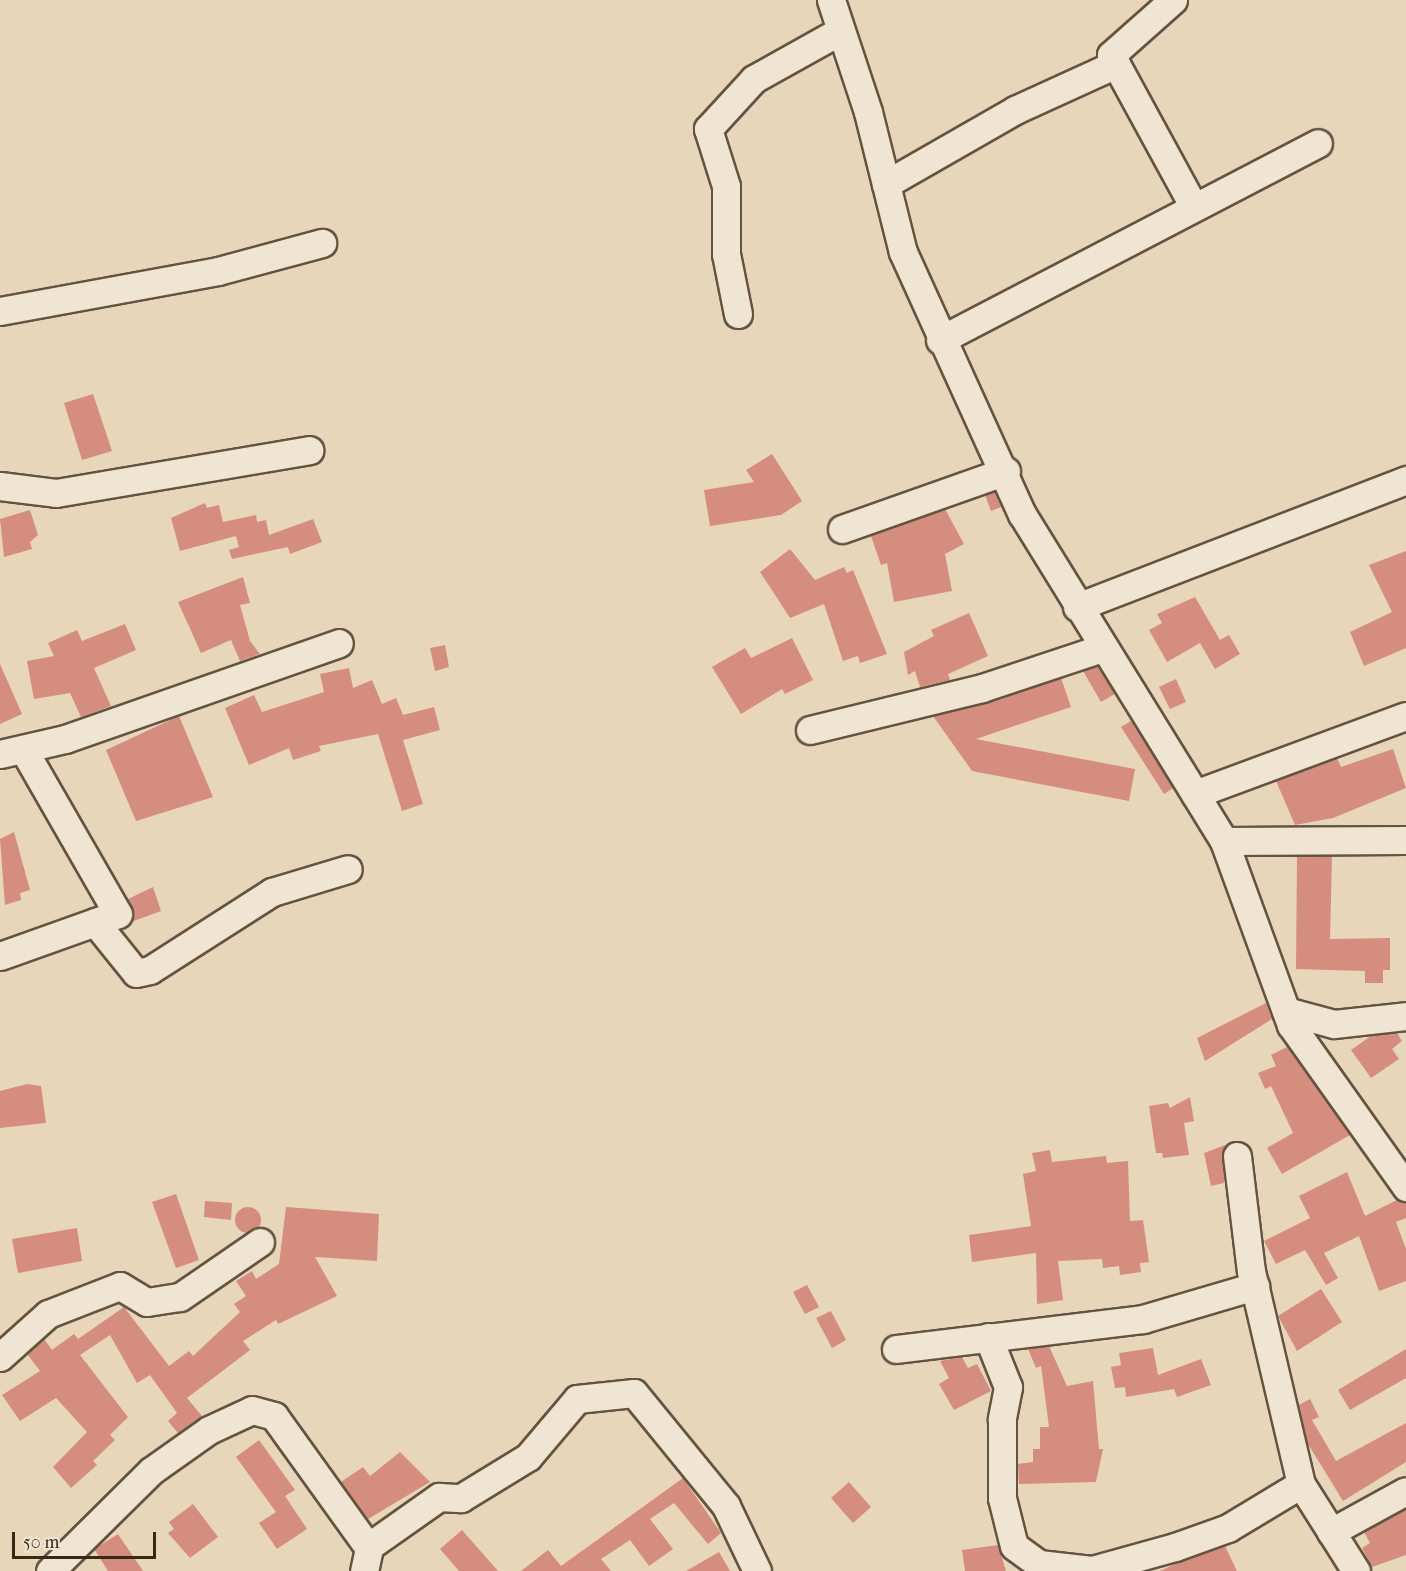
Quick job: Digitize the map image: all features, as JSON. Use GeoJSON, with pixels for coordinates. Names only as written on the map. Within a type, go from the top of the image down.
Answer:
{"type":"FeatureCollection","features":[{"type":"Feature","properties":{"kind":"street"},"geometry":{"type":"LineString","coordinates":[[831,0],[886,184],[903,252],[940,340],[1006,471],[1022,514],[1077,608],[1224,841],[1286,1011],[1301,1039],[1406,1187]]}},
{"type":"Feature","properties":{"kind":"street"},"geometry":{"type":"LineString","coordinates":[[1173,0],[1111,55],[1194,207]]}},
{"type":"Feature","properties":{"kind":"street"},"geometry":{"type":"LineString","coordinates":[[738,314],[726,254],[726,186],[708,129],[754,79],[840,31]]}},
{"type":"Feature","properties":{"kind":"street"},"geometry":{"type":"LineString","coordinates":[[886,184],[1015,110],[1116,64]]}},
{"type":"Feature","properties":{"kind":"street"},"geometry":{"type":"LineString","coordinates":[[940,340],[1318,143]]}},
{"type":"Feature","properties":{"kind":"street"},"geometry":{"type":"LineString","coordinates":[[0,311],[218,271],[322,243]]}},
{"type":"Feature","properties":{"kind":"street"},"geometry":{"type":"LineString","coordinates":[[0,486],[56,493],[309,450]]}},
{"type":"Feature","properties":{"kind":"street"},"geometry":{"type":"LineString","coordinates":[[842,529],[1006,471]]}},
{"type":"Feature","properties":{"kind":"street"},"geometry":{"type":"LineString","coordinates":[[1077,608],[1406,480]]}},
{"type":"Feature","properties":{"kind":"street"},"geometry":{"type":"LineString","coordinates":[[0,956],[118,914],[11,752],[339,643]]}},
{"type":"Feature","properties":{"kind":"street"},"geometry":{"type":"LineString","coordinates":[[810,730],[982,688],[1102,648]]}},
{"type":"Feature","properties":{"kind":"street"},"geometry":{"type":"LineString","coordinates":[[1195,794],[1406,716]]}},
{"type":"Feature","properties":{"kind":"street"},"geometry":{"type":"LineString","coordinates":[[1224,841],[1406,840]]}},
{"type":"Feature","properties":{"kind":"street"},"geometry":{"type":"LineString","coordinates":[[95,922],[136,973],[150,970],[272,892],[348,869]]}},
{"type":"Feature","properties":{"kind":"street"},"geometry":{"type":"LineString","coordinates":[[1286,1011],[1334,1024]]}},
{"type":"Feature","properties":{"kind":"street"},"geometry":{"type":"LineString","coordinates":[[1301,1039],[1334,1024],[1406,1016]]}},
{"type":"Feature","properties":{"kind":"street"},"geometry":{"type":"LineString","coordinates":[[1238,1156],[1255,1286],[1301,1484],[1356,1571]]}},
{"type":"Feature","properties":{"kind":"street"},"geometry":{"type":"LineString","coordinates":[[0,1357],[48,1314],[120,1287],[147,1302],[180,1297],[260,1242]]}},
{"type":"Feature","properties":{"kind":"street"},"geometry":{"type":"LineString","coordinates":[[896,1349],[1143,1319],[1255,1286]]}},
{"type":"Feature","properties":{"kind":"street"},"geometry":{"type":"LineString","coordinates":[[988,1337],[1008,1386],[1002,1419],[1002,1498],[1014,1546],[1039,1564],[1092,1570],[1175,1547],[1228,1528],[1301,1484]]}},
{"type":"Feature","properties":{"kind":"street"},"geometry":{"type":"LineString","coordinates":[[50,1571],[150,1471],[210,1430],[252,1410],[274,1416],[366,1559],[439,1497],[461,1498],[528,1457],[577,1400],[634,1394],[726,1506],[757,1571]]}},
{"type":"Feature","properties":{"kind":"street"},"geometry":{"type":"LineString","coordinates":[[1331,1532],[1406,1491]]}},
{"type":"Feature","properties":{"kind":"building"},"geometry":{"type":"Polygon","coordinates":[[[93,394],[112,451],[82,460],[64,403],[93,394]]]}},
{"type":"Feature","properties":{"kind":"building"},"geometry":{"type":"Polygon","coordinates":[[[772,454],[802,501],[781,515],[710,526],[704,490],[754,482],[746,470],[772,454]]]}},
{"type":"Feature","properties":{"kind":"building"},"geometry":{"type":"Polygon","coordinates":[[[995,492],[1001,507],[991,511],[985,495],[995,492]]]}},
{"type":"Feature","properties":{"kind":"building"},"geometry":{"type":"Polygon","coordinates":[[[205,503],[207,508],[219,505],[223,522],[256,515],[257,522],[266,520],[269,535],[313,519],[322,542],[290,554],[288,547],[232,559],[229,550],[239,547],[236,536],[180,551],[171,518],[205,503]]]}},
{"type":"Feature","properties":{"kind":"building"},"geometry":{"type":"Polygon","coordinates":[[[945,509],[964,544],[945,554],[952,591],[894,602],[887,563],[881,565],[871,536],[945,509]]]}},
{"type":"Feature","properties":{"kind":"building"},"geometry":{"type":"Polygon","coordinates":[[[30,510],[38,535],[30,542],[32,549],[4,557],[0,519],[30,510]]]}},
{"type":"Feature","properties":{"kind":"building"},"geometry":{"type":"Polygon","coordinates":[[[790,549],[815,580],[844,567],[847,573],[853,570],[887,654],[860,663],[858,656],[843,661],[824,604],[790,618],[760,572],[790,549]]]}},
{"type":"Feature","properties":{"kind":"building"},"geometry":{"type":"Polygon","coordinates":[[[1406,551],[1406,648],[1364,666],[1350,632],[1392,612],[1369,565],[1406,551]]]}},
{"type":"Feature","properties":{"kind":"building"},"geometry":{"type":"Polygon","coordinates":[[[243,577],[250,603],[240,605],[250,641],[260,654],[240,661],[231,640],[201,653],[178,602],[243,577]]]}},
{"type":"Feature","properties":{"kind":"building"},"geometry":{"type":"Polygon","coordinates":[[[1195,597],[1220,640],[1229,635],[1240,654],[1215,669],[1200,643],[1167,662],[1149,630],[1162,623],[1157,614],[1195,597]]]}},
{"type":"Feature","properties":{"kind":"building"},"geometry":{"type":"Polygon","coordinates":[[[969,613],[988,656],[948,674],[950,680],[920,687],[915,671],[908,675],[904,652],[934,636],[931,630],[969,613]]]}},
{"type":"Feature","properties":{"kind":"building"},"geometry":{"type":"Polygon","coordinates":[[[125,624],[136,650],[94,668],[111,706],[81,717],[70,693],[34,699],[27,661],[54,656],[48,643],[77,630],[82,641],[125,624]]]}},
{"type":"Feature","properties":{"kind":"building"},"geometry":{"type":"Polygon","coordinates":[[[792,638],[813,680],[785,694],[782,689],[741,714],[712,667],[745,648],[751,658],[792,638]]]}},
{"type":"Feature","properties":{"kind":"building"},"geometry":{"type":"Polygon","coordinates":[[[445,645],[449,667],[435,671],[430,648],[445,645]]]}},
{"type":"Feature","properties":{"kind":"building"},"geometry":{"type":"Polygon","coordinates":[[[0,664],[22,714],[0,724],[0,664]]]}},
{"type":"Feature","properties":{"kind":"building"},"geometry":{"type":"Polygon","coordinates":[[[1097,666],[1115,694],[1101,702],[1083,671],[1097,666]]]}},
{"type":"Feature","properties":{"kind":"building"},"geometry":{"type":"Polygon","coordinates":[[[349,668],[353,688],[372,680],[382,704],[396,698],[403,715],[434,707],[440,730],[403,740],[423,804],[402,811],[378,734],[319,746],[321,751],[293,760],[289,748],[249,765],[225,708],[254,695],[262,712],[324,692],[320,674],[349,668]]]}},
{"type":"Feature","properties":{"kind":"building"},"geometry":{"type":"Polygon","coordinates":[[[1061,678],[1071,707],[976,739],[1135,769],[1129,801],[972,771],[933,716],[1061,678]]]}},
{"type":"Feature","properties":{"kind":"building"},"geometry":{"type":"Polygon","coordinates":[[[1176,679],[1186,702],[1170,709],[1159,687],[1176,679]]]}},
{"type":"Feature","properties":{"kind":"building"},"geometry":{"type":"Polygon","coordinates":[[[179,716],[213,797],[136,821],[106,750],[179,716]]]}},
{"type":"Feature","properties":{"kind":"building"},"geometry":{"type":"Polygon","coordinates":[[[1131,721],[1173,788],[1164,794],[1121,727],[1131,721]]]}},
{"type":"Feature","properties":{"kind":"building"},"geometry":{"type":"Polygon","coordinates":[[[1393,749],[1406,788],[1333,818],[1295,825],[1276,781],[1337,758],[1341,767],[1393,749]]]}},
{"type":"Feature","properties":{"kind":"building"},"geometry":{"type":"Polygon","coordinates":[[[14,832],[30,890],[20,893],[21,900],[5,905],[0,839],[14,832]]]}},
{"type":"Feature","properties":{"kind":"building"},"geometry":{"type":"Polygon","coordinates":[[[1297,856],[1332,856],[1330,939],[1390,938],[1390,970],[1383,970],[1383,983],[1365,983],[1365,971],[1296,969],[1297,856]]]}},
{"type":"Feature","properties":{"kind":"building"},"geometry":{"type":"Polygon","coordinates":[[[153,887],[161,911],[131,922],[128,899],[153,887]]]}},
{"type":"Feature","properties":{"kind":"building"},"geometry":{"type":"Polygon","coordinates":[[[1266,1003],[1272,1019],[1205,1061],[1197,1038],[1266,1003]]]}},
{"type":"Feature","properties":{"kind":"building"},"geometry":{"type":"Polygon","coordinates":[[[1397,1033],[1402,1041],[1392,1049],[1399,1059],[1371,1078],[1351,1050],[1371,1036],[1397,1033]]]}},
{"type":"Feature","properties":{"kind":"building"},"geometry":{"type":"Polygon","coordinates":[[[1287,1047],[1350,1135],[1282,1174],[1267,1148],[1293,1133],[1271,1086],[1265,1089],[1258,1073],[1276,1066],[1271,1055],[1287,1047]]]}},
{"type":"Feature","properties":{"kind":"building"},"geometry":{"type":"Polygon","coordinates":[[[27,1084],[41,1086],[46,1123],[0,1128],[0,1091],[27,1084]]]}},
{"type":"Feature","properties":{"kind":"building"},"geometry":{"type":"Polygon","coordinates":[[[1190,1097],[1194,1121],[1184,1123],[1189,1155],[1163,1158],[1162,1153],[1156,1153],[1149,1106],[1168,1103],[1170,1108],[1190,1097]]]}},
{"type":"Feature","properties":{"kind":"building"},"geometry":{"type":"Polygon","coordinates":[[[1225,1145],[1224,1183],[1211,1186],[1204,1153],[1225,1145]]]}},
{"type":"Feature","properties":{"kind":"building"},"geometry":{"type":"Polygon","coordinates":[[[1050,1150],[1052,1162],[1106,1156],[1107,1163],[1128,1161],[1130,1221],[1143,1220],[1149,1262],[1140,1263],[1141,1272],[1120,1275],[1119,1266],[1103,1268],[1102,1259],[1058,1261],[1063,1300],[1037,1304],[1036,1253],[972,1262],[969,1235],[1031,1226],[1023,1174],[1036,1171],[1032,1153],[1050,1150]]]}},
{"type":"Feature","properties":{"kind":"building"},"geometry":{"type":"Polygon","coordinates":[[[1347,1172],[1365,1216],[1397,1200],[1406,1203],[1406,1218],[1396,1222],[1406,1249],[1406,1281],[1379,1291],[1359,1236],[1324,1253],[1338,1278],[1326,1285],[1305,1250],[1276,1264],[1264,1241],[1310,1218],[1299,1196],[1347,1172]]]}},
{"type":"Feature","properties":{"kind":"building"},"geometry":{"type":"Polygon","coordinates":[[[176,1194],[199,1260],[176,1268],[152,1202],[176,1194]]]}},
{"type":"Feature","properties":{"kind":"building"},"geometry":{"type":"Polygon","coordinates":[[[205,1201],[232,1203],[231,1220],[204,1217],[205,1201]]]}},
{"type":"Feature","properties":{"kind":"building"},"geometry":{"type":"Polygon","coordinates":[[[248,1207],[257,1211],[261,1220],[257,1229],[248,1233],[239,1229],[235,1220],[239,1211],[248,1207]]]}},
{"type":"Feature","properties":{"kind":"building"},"geometry":{"type":"Polygon","coordinates":[[[286,1207],[379,1214],[377,1261],[315,1257],[337,1296],[278,1324],[276,1320],[243,1341],[250,1350],[187,1398],[202,1416],[178,1433],[168,1421],[177,1413],[150,1375],[137,1383],[110,1335],[80,1355],[128,1417],[110,1435],[115,1440],[93,1461],[97,1465],[71,1488],[53,1467],[87,1432],[56,1398],[20,1421],[2,1395],[40,1371],[27,1354],[44,1339],[52,1350],[74,1334],[78,1339],[124,1307],[169,1366],[189,1351],[193,1356],[240,1312],[234,1304],[246,1296],[236,1281],[252,1271],[256,1279],[279,1264],[286,1207]]]}},
{"type":"Feature","properties":{"kind":"building"},"geometry":{"type":"Polygon","coordinates":[[[77,1228],[82,1261],[18,1273],[12,1239],[77,1228]]]}},
{"type":"Feature","properties":{"kind":"building"},"geometry":{"type":"Polygon","coordinates":[[[807,1285],[819,1307],[805,1314],[793,1292],[807,1285]]]}},
{"type":"Feature","properties":{"kind":"building"},"geometry":{"type":"Polygon","coordinates":[[[1321,1289],[1342,1322],[1297,1351],[1278,1316],[1321,1289]]]}},
{"type":"Feature","properties":{"kind":"building"},"geometry":{"type":"Polygon","coordinates":[[[831,1311],[846,1340],[832,1348],[816,1318],[831,1311]]]}},
{"type":"Feature","properties":{"kind":"building"},"geometry":{"type":"Polygon","coordinates":[[[1049,1346],[1067,1386],[1093,1381],[1099,1449],[1103,1449],[1096,1482],[1019,1484],[1018,1464],[1033,1462],[1033,1449],[1040,1449],[1040,1427],[1049,1427],[1041,1366],[1036,1368],[1028,1349],[1049,1346]]]}},
{"type":"Feature","properties":{"kind":"building"},"geometry":{"type":"Polygon","coordinates":[[[1153,1348],[1158,1375],[1201,1359],[1211,1385],[1177,1397],[1174,1389],[1126,1397],[1125,1387],[1115,1388],[1111,1367],[1121,1365],[1119,1353],[1153,1348]]]}},
{"type":"Feature","properties":{"kind":"building"},"geometry":{"type":"Polygon","coordinates":[[[1406,1349],[1406,1378],[1350,1410],[1338,1390],[1406,1349]]]}},
{"type":"Feature","properties":{"kind":"building"},"geometry":{"type":"Polygon","coordinates":[[[962,1357],[968,1368],[977,1364],[991,1391],[954,1410],[939,1384],[949,1378],[940,1361],[962,1357]]]}},
{"type":"Feature","properties":{"kind":"building"},"geometry":{"type":"Polygon","coordinates":[[[1310,1399],[1319,1417],[1312,1420],[1336,1461],[1406,1423],[1406,1462],[1343,1501],[1308,1444],[1299,1405],[1310,1399]]]}},
{"type":"Feature","properties":{"kind":"building"},"geometry":{"type":"Polygon","coordinates":[[[259,1440],[295,1490],[285,1496],[307,1529],[277,1549],[259,1523],[276,1512],[236,1457],[259,1440]]]}},
{"type":"Feature","properties":{"kind":"building"},"geometry":{"type":"Polygon","coordinates":[[[400,1452],[430,1482],[368,1519],[341,1482],[363,1467],[370,1476],[400,1452]]]}},
{"type":"Feature","properties":{"kind":"building"},"geometry":{"type":"Polygon","coordinates":[[[683,1478],[721,1533],[708,1544],[674,1503],[650,1519],[673,1549],[649,1566],[630,1540],[601,1559],[611,1571],[521,1571],[548,1550],[561,1566],[683,1478]]]}},
{"type":"Feature","properties":{"kind":"building"},"geometry":{"type":"Polygon","coordinates":[[[849,1482],[871,1507],[853,1523],[831,1498],[849,1482]]]}},
{"type":"Feature","properties":{"kind":"building"},"geometry":{"type":"Polygon","coordinates":[[[193,1504],[218,1537],[190,1558],[168,1533],[174,1529],[169,1522],[193,1504]]]}},
{"type":"Feature","properties":{"kind":"building"},"geometry":{"type":"Polygon","coordinates":[[[1406,1509],[1406,1555],[1372,1567],[1362,1548],[1370,1543],[1364,1532],[1406,1509]]]}},
{"type":"Feature","properties":{"kind":"building"},"geometry":{"type":"Polygon","coordinates":[[[462,1530],[498,1571],[459,1571],[440,1549],[462,1530]]]}},
{"type":"Feature","properties":{"kind":"building"},"geometry":{"type":"Polygon","coordinates":[[[118,1534],[143,1571],[108,1571],[94,1549],[118,1534]]]}},
{"type":"Feature","properties":{"kind":"building"},"geometry":{"type":"Polygon","coordinates":[[[998,1545],[1006,1571],[965,1571],[962,1550],[998,1545]]]}},
{"type":"Feature","properties":{"kind":"building"},"geometry":{"type":"Polygon","coordinates":[[[1225,1546],[1237,1571],[1160,1571],[1177,1563],[1225,1546]]]}},
{"type":"Feature","properties":{"kind":"building"},"geometry":{"type":"Polygon","coordinates":[[[719,1552],[730,1571],[686,1571],[719,1552]]]}}]}
